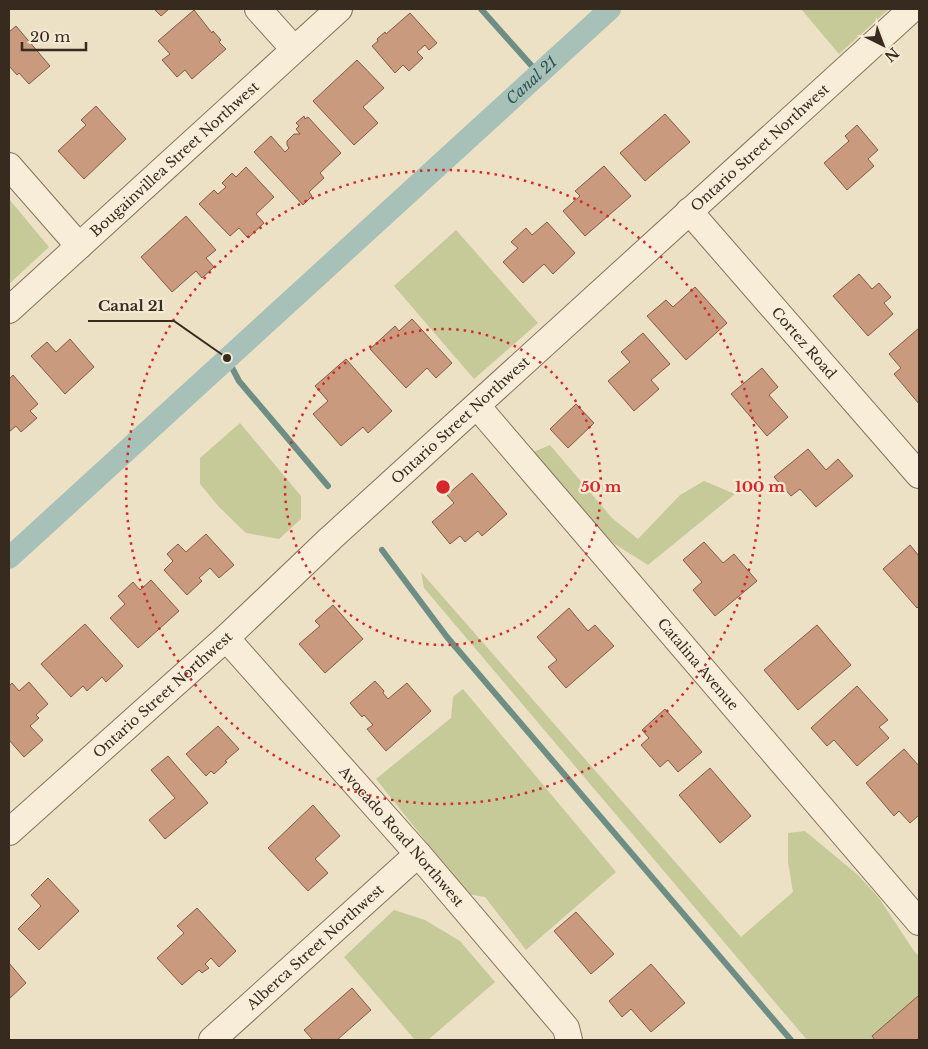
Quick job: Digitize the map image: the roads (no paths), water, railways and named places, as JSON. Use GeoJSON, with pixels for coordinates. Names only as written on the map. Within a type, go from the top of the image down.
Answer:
{"type":"FeatureCollection","features":[{"type":"Feature","properties":{"kind":"street"},"geometry":{"type":"LineString","coordinates":[[258,9],[294,50]]}},
{"type":"Feature","properties":{"kind":"street","name":"Bougainvillea Street Northwest"},"geometry":{"type":"LineString","coordinates":[[9,310],[339,9]]}},
{"type":"Feature","properties":{"kind":"street","name":"Ontario Street Northwest"},"geometry":{"type":"LineString","coordinates":[[9,832],[226,638],[331,538],[912,9]]}},
{"type":"Feature","properties":{"kind":"street"},"geometry":{"type":"LineString","coordinates":[[9,166],[79,246]]}},
{"type":"Feature","properties":{"kind":"street","name":"Cortez Road"},"geometry":{"type":"LineString","coordinates":[[689,211],[919,475]]}},
{"type":"Feature","properties":{"kind":"street","name":"Catalina Avenue"},"geometry":{"type":"LineString","coordinates":[[477,406],[919,922]]}},
{"type":"Feature","properties":{"kind":"street","name":"Avocado Road Northwest"},"geometry":{"type":"LineString","coordinates":[[226,638],[418,854],[566,1028],[569,1040]]}},
{"type":"Feature","properties":{"kind":"street","name":"Alberca Street Northwest"},"geometry":{"type":"LineString","coordinates":[[212,1040],[418,854]]}},
{"type":"Feature","properties":{"kind":"waterway"},"geometry":{"type":"LineString","coordinates":[[481,9],[539,74]]}},
{"type":"Feature","properties":{"kind":"waterway","name":"Canal 21"},"geometry":{"type":"LineString","coordinates":[[9,558],[610,9]]}},
{"type":"Feature","properties":{"kind":"waterway"},"geometry":{"type":"LineString","coordinates":[[227,358],[239,381],[328,486]]}},
{"type":"Feature","properties":{"kind":"waterway"},"geometry":{"type":"LineString","coordinates":[[382,550],[447,637],[791,1040]]}},
{"type":"Feature","properties":{"kind":"place","name":"Canal 21"},"geometry":{"type":"Point","coordinates":[227,358]}}]}
